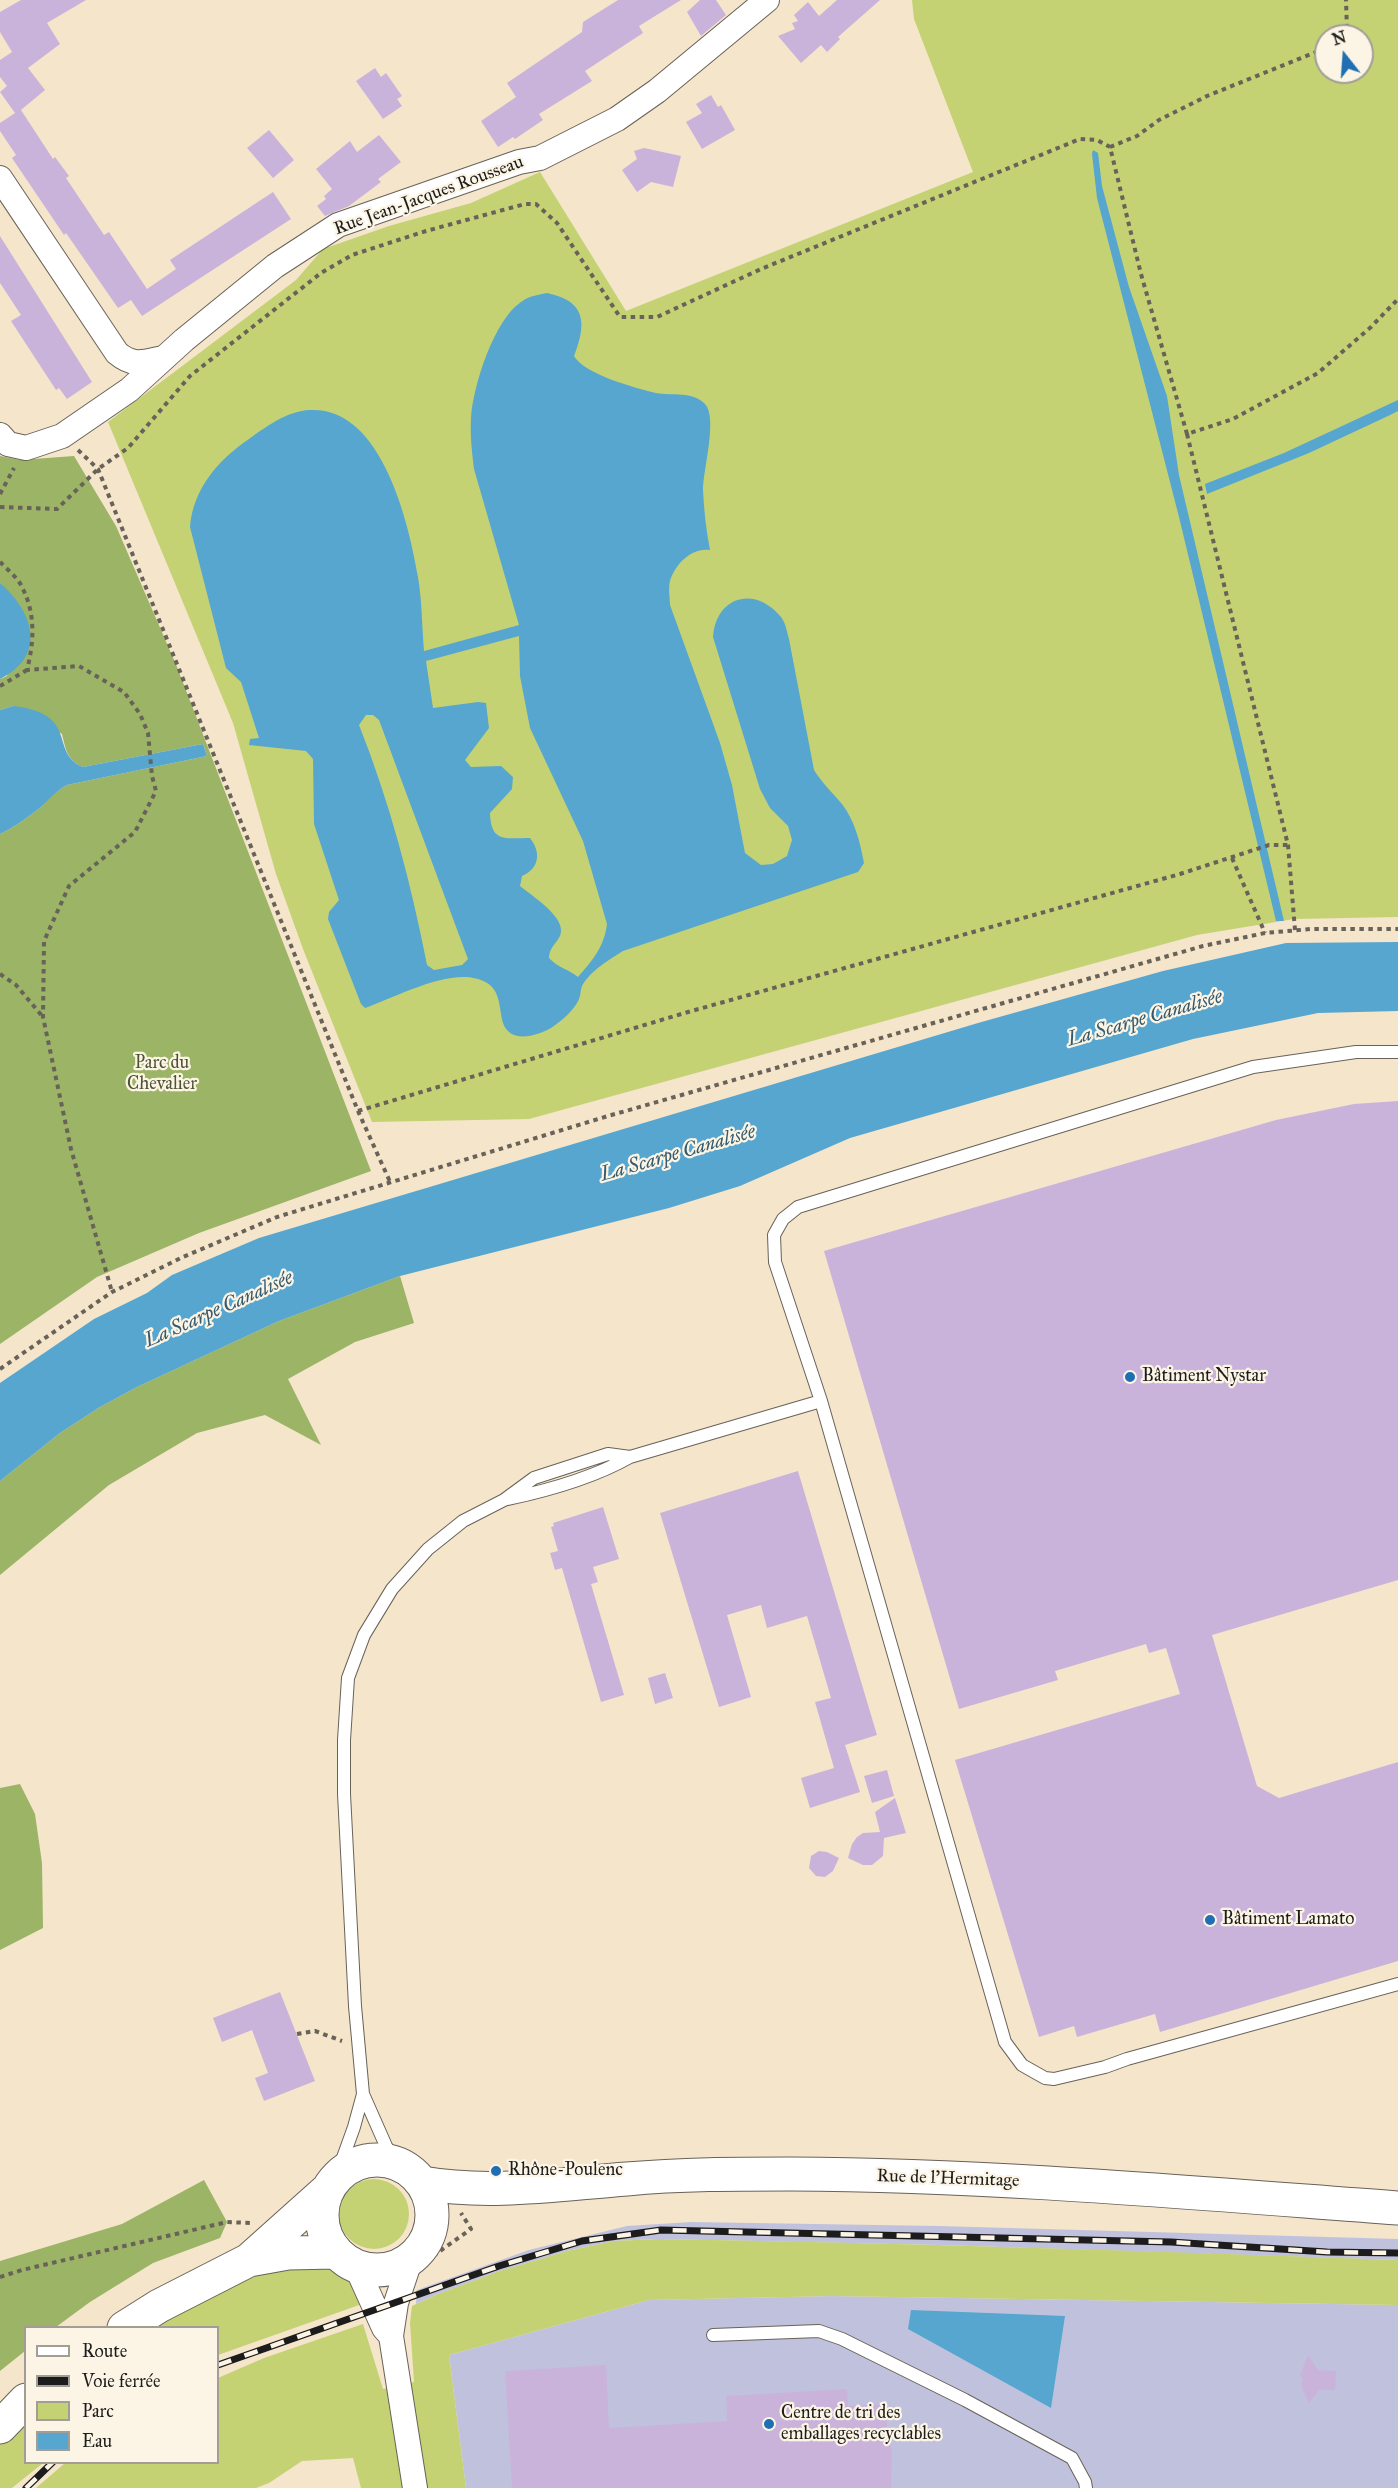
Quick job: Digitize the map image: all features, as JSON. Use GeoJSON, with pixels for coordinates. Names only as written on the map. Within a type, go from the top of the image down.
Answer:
{"type":"FeatureCollection","features":[{"type":"Feature","properties":{"kind":"street","name":"Rue Jean-Jacques Rousseau"},"geometry":{"type":"LineString","coordinates":[[0,435],[8,444],[26,448],[62,436],[129,390],[163,358],[275,266],[338,225],[519,162],[540,158],[617,119],[657,91],[768,0]]}},
{"type":"Feature","properties":{"kind":"street"},"geometry":{"type":"LineString","coordinates":[[0,178],[117,353],[127,361],[138,363],[163,358]]}},
{"type":"Feature","properties":{"kind":"street"},"geometry":{"type":"LineString","coordinates":[[127,2326],[159,2306],[249,2260],[348,2167],[364,2161],[380,2159],[396,2163],[411,2171],[422,2183],[432,2208],[420,2247],[396,2303],[391,2336],[415,2488]]}},
{"type":"Feature","properties":{"kind":"street","name":"Rue de l'Hermitage"},"geometry":{"type":"LineString","coordinates":[[422,2183],[454,2188],[498,2190],[646,2177],[790,2174],[983,2179],[1398,2208]]}},
{"type":"Feature","properties":{"kind":"street"},"geometry":{"type":"LineString","coordinates":[[331,2184],[322,2206],[321,2222],[326,2238],[345,2259],[384,2328],[391,2336]]}},
{"type":"Feature","properties":{"kind":"street","name":"Rue de l'Hermitage"},"geometry":{"type":"LineString","coordinates":[[420,2247],[472,2201],[498,2190]]}},
{"type":"Feature","properties":{"kind":"street"},"geometry":{"type":"LineString","coordinates":[[249,2260],[288,2253],[345,2259],[367,2270],[390,2269],[420,2247]]}},
{"type":"Feature","properties":{"kind":"street"},"geometry":{"type":"LineString","coordinates":[[0,2427],[24,2402]]}},
{"type":"Feature","properties":{"kind":"lane"},"geometry":{"type":"LineString","coordinates":[[1398,1052],[1356,1052],[1253,1067],[798,1207],[783,1219],[774,1235],[775,1262],[821,1401],[1005,2042],[1022,2065],[1045,2078],[1054,2079],[1105,2067],[1126,2059],[1398,1984]]}},
{"type":"Feature","properties":{"kind":"lane"},"geometry":{"type":"LineString","coordinates":[[396,2163],[363,2094],[355,2006],[344,1794],[344,1740],[348,1678],[364,1635],[392,1589],[428,1549],[463,1521],[504,1500],[536,1493],[609,1469],[630,1457],[821,1401]]}},
{"type":"Feature","properties":{"kind":"lane"},"geometry":{"type":"LineString","coordinates":[[331,2184],[354,2127],[363,2094]]}},
{"type":"Feature","properties":{"kind":"lane"},"geometry":{"type":"LineString","coordinates":[[712,2336],[819,2331],[842,2339],[965,2400],[1072,2458],[1086,2488]]}},
{"type":"Feature","properties":{"kind":"path"},"geometry":{"type":"LineString","coordinates":[[1346,0],[1347,24]]}},
{"type":"Feature","properties":{"kind":"path"},"geometry":{"type":"LineString","coordinates":[[1110,147],[1137,136],[1159,120],[1207,96],[1314,53]]}},
{"type":"Feature","properties":{"kind":"path"},"geometry":{"type":"LineString","coordinates":[[0,507],[57,509],[98,469],[128,448],[190,376],[321,273],[352,255],[426,231],[525,204],[536,204],[557,223],[620,317],[657,317],[761,269],[1080,139],[1097,140],[1110,147],[1141,274],[1187,434],[1287,845],[1292,877],[1295,930]]}},
{"type":"Feature","properties":{"kind":"path"},"geometry":{"type":"LineString","coordinates":[[1187,434],[1233,419],[1318,373],[1371,327],[1398,299]]}},
{"type":"Feature","properties":{"kind":"path"},"geometry":{"type":"LineString","coordinates":[[62,436],[98,469],[358,1111],[391,1184]]}},
{"type":"Feature","properties":{"kind":"path"},"geometry":{"type":"LineString","coordinates":[[0,562],[22,585],[31,611],[34,644],[27,670]]}},
{"type":"Feature","properties":{"kind":"path"},"geometry":{"type":"LineString","coordinates":[[0,686],[27,670],[79,666],[124,692],[140,714],[148,733],[152,776],[156,791],[135,832],[69,886],[44,941],[43,1017],[71,1149],[112,1292]]}},
{"type":"Feature","properties":{"kind":"path"},"geometry":{"type":"LineString","coordinates":[[358,1111],[688,1012],[1232,858],[1269,845],[1287,845]]}},
{"type":"Feature","properties":{"kind":"path"},"geometry":{"type":"LineString","coordinates":[[1232,858],[1265,933]]}},
{"type":"Feature","properties":{"kind":"path"},"geometry":{"type":"LineString","coordinates":[[0,1369],[112,1292],[183,1257],[277,1217],[608,1116],[1203,946],[1265,933],[1295,930],[1398,929]]}},
{"type":"Feature","properties":{"kind":"path"},"geometry":{"type":"LineString","coordinates":[[0,974],[16,986],[43,1017]]}},
{"type":"Feature","properties":{"kind":"path"},"geometry":{"type":"LineString","coordinates":[[297,2034],[315,2031],[342,2041]]}},
{"type":"Feature","properties":{"kind":"path"},"geometry":{"type":"LineString","coordinates":[[0,2277],[21,2270],[228,2222],[258,2223],[282,2231]]}},
{"type":"Feature","properties":{"kind":"shaded area"},"geometry":{"type":"Polygon","coordinates":[[[691,2222],[939,2226],[1398,2239],[1398,2260],[940,2245],[658,2239],[614,2241],[567,2251],[500,2271],[416,2304],[417,2290],[529,2250],[627,2226],[691,2222]]]}},
{"type":"Feature","properties":{"kind":"shaded area"},"geometry":{"type":"Polygon","coordinates":[[[832,2296],[1398,2305],[1398,2488],[466,2488],[449,2355],[649,2300],[832,2296]]]}},
{"type":"Feature","properties":{"kind":"green space"},"geometry":{"type":"Polygon","coordinates":[[[912,0],[1398,0],[1398,917],[1294,919],[1197,935],[529,1119],[372,1122],[303,949],[276,874],[233,723],[108,422],[296,280],[323,249],[389,226],[471,203],[540,172],[626,311],[973,172],[914,19],[912,0]]]}},
{"type":"Feature","properties":{"kind":"green space","name":"Parc du Chevalier"},"geometry":{"type":"Polygon","coordinates":[[[0,456],[20,460],[74,456],[116,526],[177,667],[371,1171],[199,1233],[97,1277],[0,1344],[0,834],[26,818],[67,785],[207,756],[203,744],[83,767],[70,758],[62,734],[13,706],[0,710],[0,679],[7,676],[22,610],[0,583],[0,456]]]}},
{"type":"Feature","properties":{"kind":"green space"},"geometry":{"type":"Polygon","coordinates":[[[400,1276],[414,1323],[355,1342],[288,1379],[321,1445],[265,1415],[197,1433],[109,1485],[0,1575],[0,1481],[60,1433],[100,1407],[137,1387],[279,1321],[400,1276]]]}},
{"type":"Feature","properties":{"kind":"green space"},"geometry":{"type":"Polygon","coordinates":[[[20,1784],[35,1814],[42,1863],[43,1928],[0,1950],[0,1788],[20,1784]]]}},
{"type":"Feature","properties":{"kind":"green space"},"geometry":{"type":"Polygon","coordinates":[[[381,2179],[394,2185],[403,2194],[407,2200],[409,2214],[407,2228],[399,2239],[388,2247],[367,2249],[349,2239],[341,2228],[339,2207],[349,2189],[360,2181],[381,2179]]]}},
{"type":"Feature","properties":{"kind":"green space"},"geometry":{"type":"Polygon","coordinates":[[[204,2180],[227,2222],[220,2238],[153,2263],[90,2302],[57,2326],[24,2326],[24,2352],[0,2371],[0,2261],[122,2224],[204,2180]]]}},
{"type":"Feature","properties":{"kind":"green space"},"geometry":{"type":"Polygon","coordinates":[[[658,2239],[843,2243],[1398,2260],[1398,2305],[832,2296],[649,2300],[449,2355],[466,2488],[361,2488],[353,2458],[302,2461],[269,2483],[256,2488],[36,2488],[64,2464],[219,2464],[219,2378],[264,2358],[363,2324],[383,2389],[414,2382],[410,2323],[412,2306],[500,2271],[567,2251],[614,2241],[658,2239]]]}},
{"type":"Feature","properties":{"kind":"green space"},"geometry":{"type":"Polygon","coordinates":[[[327,2264],[354,2277],[362,2304],[219,2355],[219,2326],[157,2326],[263,2271],[327,2264]]]}},
{"type":"Feature","properties":{"kind":"green space"},"geometry":{"type":"Polygon","coordinates":[[[24,2421],[24,2464],[42,2464],[12,2488],[0,2488],[0,2444],[24,2421]]]}},
{"type":"Feature","properties":{"kind":"water"},"geometry":{"type":"Polygon","coordinates":[[[1093,150],[1098,153],[1102,186],[1129,287],[1167,396],[1179,475],[1284,921],[1276,921],[1179,517],[1097,198],[1093,150]]]}},
{"type":"Feature","properties":{"kind":"water"},"geometry":{"type":"Polygon","coordinates":[[[547,293],[570,302],[580,315],[581,333],[574,356],[588,369],[623,384],[647,391],[695,397],[705,404],[709,411],[710,432],[703,490],[710,550],[697,551],[680,563],[669,584],[670,605],[720,743],[732,785],[745,853],[761,865],[773,864],[787,856],[792,840],[788,826],[770,808],[760,789],[713,637],[721,612],[729,604],[749,598],[771,607],[784,622],[814,770],[850,817],[859,840],[864,863],[858,872],[623,951],[590,975],[582,986],[577,1003],[563,1019],[545,1031],[518,1036],[506,1030],[495,991],[486,982],[478,979],[466,977],[437,981],[365,1008],[361,1004],[328,919],[329,912],[339,900],[314,824],[313,759],[306,751],[249,745],[250,739],[259,738],[241,682],[226,668],[190,527],[196,500],[202,488],[218,466],[238,447],[270,424],[293,413],[310,410],[335,414],[356,427],[373,447],[388,472],[399,500],[418,577],[424,651],[519,625],[474,469],[471,418],[481,372],[502,323],[521,302],[547,293]],[[519,636],[426,661],[433,708],[486,703],[489,728],[465,760],[471,767],[501,766],[513,777],[512,789],[490,813],[493,830],[501,837],[530,838],[534,843],[537,859],[532,869],[522,876],[520,886],[547,908],[559,922],[560,936],[551,949],[549,958],[578,977],[597,953],[607,924],[583,841],[530,728],[520,676],[519,636]],[[366,715],[359,725],[399,844],[427,965],[434,970],[462,965],[468,959],[379,720],[373,715],[366,715]]]}},
{"type":"Feature","properties":{"kind":"water"},"geometry":{"type":"Polygon","coordinates":[[[1398,400],[1398,411],[1388,416],[1309,453],[1207,494],[1205,484],[1284,453],[1398,400]]]}},
{"type":"Feature","properties":{"kind":"water"},"geometry":{"type":"Polygon","coordinates":[[[0,583],[21,607],[30,633],[30,646],[25,658],[15,669],[0,679],[0,583]]]}},
{"type":"Feature","properties":{"kind":"water"},"geometry":{"type":"Polygon","coordinates":[[[13,706],[34,710],[48,717],[56,725],[67,752],[83,767],[203,744],[207,756],[67,785],[26,818],[0,834],[0,710],[13,706]]]}},
{"type":"Feature","properties":{"kind":"water","name":"La Scarpe Canalisée"},"geometry":{"type":"Polygon","coordinates":[[[1398,942],[1398,1011],[1318,1013],[1193,1039],[850,1138],[740,1186],[669,1208],[400,1276],[279,1321],[137,1387],[100,1407],[60,1433],[0,1481],[0,1383],[94,1319],[147,1293],[172,1275],[259,1238],[978,1023],[1163,971],[1286,943],[1398,942]]]}},
{"type":"Feature","properties":{"kind":"water"},"geometry":{"type":"Polygon","coordinates":[[[911,2310],[1065,2316],[1051,2408],[908,2329],[911,2310]]]}},
{"type":"Feature","properties":{"kind":"building"},"geometry":{"type":"Polygon","coordinates":[[[21,0],[86,0],[47,23],[60,44],[28,68],[45,90],[21,110],[53,159],[55,157],[69,176],[66,178],[104,235],[109,232],[147,289],[176,269],[170,260],[273,192],[291,219],[142,316],[131,300],[118,308],[66,233],[64,235],[12,158],[16,155],[0,131],[0,123],[15,113],[0,92],[7,86],[0,77],[0,60],[12,52],[0,32],[0,12],[21,0]]]}},
{"type":"Feature","properties":{"kind":"building"},"geometry":{"type":"Polygon","coordinates":[[[618,0],[681,0],[639,26],[643,33],[585,71],[592,81],[539,114],[543,120],[515,139],[513,137],[498,147],[481,121],[516,97],[507,83],[582,32],[583,22],[618,0]]]}},
{"type":"Feature","properties":{"kind":"building"},"geometry":{"type":"Polygon","coordinates":[[[700,0],[716,0],[726,15],[701,36],[687,12],[700,0]]]}},
{"type":"Feature","properties":{"kind":"building"},"geometry":{"type":"Polygon","coordinates":[[[837,0],[880,0],[838,37],[840,39],[827,52],[821,45],[801,63],[778,36],[795,29],[792,23],[798,21],[794,15],[808,2],[819,16],[837,0]]]}},
{"type":"Feature","properties":{"kind":"building"},"geometry":{"type":"Polygon","coordinates":[[[375,68],[381,77],[386,73],[402,96],[397,99],[402,106],[383,119],[356,81],[375,68]]]}},
{"type":"Feature","properties":{"kind":"building"},"geometry":{"type":"Polygon","coordinates":[[[711,95],[718,107],[721,105],[735,130],[702,149],[686,122],[702,113],[696,104],[711,95]]]}},
{"type":"Feature","properties":{"kind":"building"},"geometry":{"type":"Polygon","coordinates":[[[269,130],[294,160],[273,178],[247,148],[269,130]]]}},
{"type":"Feature","properties":{"kind":"building"},"geometry":{"type":"Polygon","coordinates":[[[379,135],[401,162],[378,179],[381,182],[349,206],[325,216],[317,206],[326,199],[324,196],[332,189],[316,169],[350,141],[357,152],[379,135]]]}},
{"type":"Feature","properties":{"kind":"building"},"geometry":{"type":"Polygon","coordinates":[[[644,148],[681,156],[673,187],[651,182],[637,192],[622,170],[637,159],[634,151],[644,148]]]}},
{"type":"Feature","properties":{"kind":"building"},"geometry":{"type":"Polygon","coordinates":[[[0,236],[92,382],[67,399],[59,388],[56,390],[11,321],[21,315],[0,283],[0,236]]]}},
{"type":"Feature","properties":{"kind":"building","name":"Bâtiment Nystar"},"geometry":{"type":"Polygon","coordinates":[[[1398,1101],[1398,1580],[1212,1635],[1257,1786],[1279,1798],[1398,1762],[1398,1961],[1160,2032],[1155,2014],[1077,2037],[1074,2026],[1039,2037],[955,1760],[1180,1694],[1166,1648],[1149,1653],[1146,1644],[1055,1671],[1058,1680],[959,1709],[824,1251],[1276,1120],[1354,1104],[1398,1101]]]}},
{"type":"Feature","properties":{"kind":"building"},"geometry":{"type":"Polygon","coordinates":[[[798,1471],[877,1735],[845,1745],[860,1792],[810,1808],[801,1778],[834,1768],[815,1702],[831,1698],[807,1616],[767,1628],[761,1605],[727,1615],[751,1697],[719,1707],[660,1513],[798,1471]]]}},
{"type":"Feature","properties":{"kind":"building"},"geometry":{"type":"Polygon","coordinates":[[[603,1507],[619,1559],[593,1567],[598,1582],[591,1584],[624,1695],[601,1702],[562,1568],[555,1570],[550,1553],[558,1551],[551,1527],[554,1526],[553,1523],[603,1507]]]}},
{"type":"Feature","properties":{"kind":"building"},"geometry":{"type":"Polygon","coordinates":[[[665,1673],[673,1698],[655,1704],[648,1678],[665,1673]]]}},
{"type":"Feature","properties":{"kind":"building"},"geometry":{"type":"Polygon","coordinates":[[[887,1770],[894,1796],[872,1803],[864,1776],[887,1770]]]}},
{"type":"Feature","properties":{"kind":"building"},"geometry":{"type":"Polygon","coordinates":[[[895,1798],[906,1833],[884,1838],[883,1856],[872,1865],[863,1865],[848,1858],[852,1844],[857,1837],[863,1833],[880,1832],[875,1812],[895,1798]]]}},
{"type":"Feature","properties":{"kind":"building"},"geometry":{"type":"Polygon","coordinates":[[[819,1851],[839,1858],[833,1871],[825,1877],[816,1876],[809,1868],[811,1856],[819,1851]]]}},
{"type":"Feature","properties":{"kind":"building"},"geometry":{"type":"Polygon","coordinates":[[[280,1992],[315,2081],[264,2101],[255,2078],[268,2073],[252,2030],[222,2042],[213,2018],[280,1992]]]}},
{"type":"Feature","properties":{"kind":"building"},"geometry":{"type":"Polygon","coordinates":[[[1308,2355],[1318,2370],[1336,2371],[1335,2390],[1319,2390],[1309,2403],[1301,2386],[1303,2380],[1300,2375],[1308,2355]]]}},
{"type":"Feature","properties":{"kind":"building","name":"Centre de tri des emballages recyclables"},"geometry":{"type":"Polygon","coordinates":[[[606,2365],[609,2428],[727,2421],[726,2396],[847,2389],[848,2406],[883,2404],[892,2452],[891,2488],[512,2488],[505,2371],[606,2365]]]}},
{"type":"Feature","properties":{"kind":"railway"},"geometry":{"type":"LineString","coordinates":[[219,2365],[499,2266],[582,2241],[661,2230],[1171,2242],[1327,2252],[1398,2253]]}},
{"type":"Feature","properties":{"kind":"railway"},"geometry":{"type":"LineString","coordinates":[[26,2488],[51,2464]]}},
{"type":"Feature","properties":{"kind":"place","name":"Bâtiment Nystar"},"geometry":{"type":"Point","coordinates":[1130,1377]}},
{"type":"Feature","properties":{"kind":"place","name":"Bâtiment Lamato"},"geometry":{"type":"Point","coordinates":[1210,1920]}},
{"type":"Feature","properties":{"kind":"place","name":"Rhône-Poulenc"},"geometry":{"type":"Point","coordinates":[496,2171]}},
{"type":"Feature","properties":{"kind":"place","name":"Centre de tri des emballages recyclables"},"geometry":{"type":"Point","coordinates":[769,2424]}}]}
